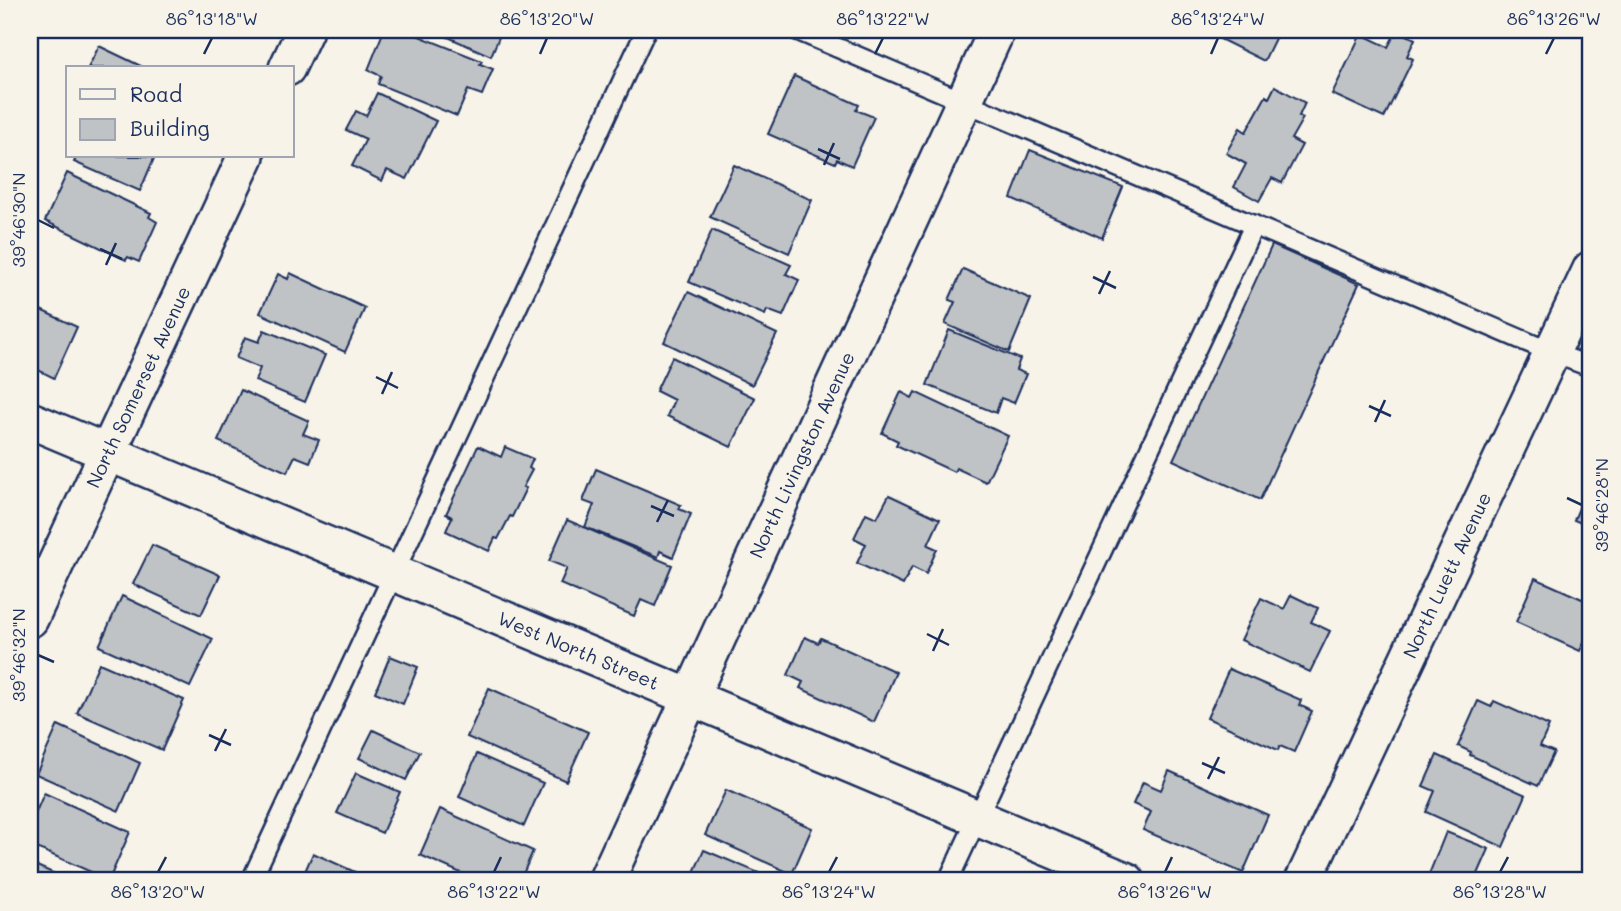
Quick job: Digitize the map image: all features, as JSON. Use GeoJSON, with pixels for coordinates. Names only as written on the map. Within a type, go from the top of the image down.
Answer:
{"type":"FeatureCollection","features":[{"type":"Feature","properties":{"kind":"street"},"geometry":{"type":"LineString","coordinates":[[288,66],[305,30]]}},
{"type":"Feature","properties":{"kind":"street","name":"North Livingston Avenue"},"geometry":{"type":"LineString","coordinates":[[606,881],[997,30]]}},
{"type":"Feature","properties":{"kind":"street","name":"North Somerset Avenue"},"geometry":{"type":"LineString","coordinates":[[30,619],[245,158]]}},
{"type":"Feature","properties":{"kind":"street","name":"North Luett Avenue"},"geometry":{"type":"LineString","coordinates":[[1303,881],[1591,269]]}},
{"type":"Feature","properties":{"kind":"street","name":"West North Street"},"geometry":{"type":"LineString","coordinates":[[30,420],[1127,881]]}},
{"type":"Feature","properties":{"kind":"lane"},"geometry":{"type":"LineString","coordinates":[[251,881],[646,30]]}},
{"type":"Feature","properties":{"kind":"lane"},"geometry":{"type":"LineString","coordinates":[[796,30],[1591,367]]}},
{"type":"Feature","properties":{"kind":"lane"},"geometry":{"type":"LineString","coordinates":[[948,881],[1254,225]]}},
{"type":"Feature","properties":{"kind":"building"},"geometry":{"type":"Polygon","coordinates":[[[384,30],[404,30],[482,61],[480,64],[493,69],[482,95],[468,90],[457,116],[378,84],[381,76],[368,70],[384,30]]]}},
{"type":"Feature","properties":{"kind":"building"},"geometry":{"type":"Polygon","coordinates":[[[432,30],[502,30],[491,56],[432,30]]]}},
{"type":"Feature","properties":{"kind":"building"},"geometry":{"type":"Polygon","coordinates":[[[1169,30],[1191,30],[1187,38],[1169,30]]]}},
{"type":"Feature","properties":{"kind":"building"},"geometry":{"type":"Polygon","coordinates":[[[1224,30],[1279,30],[1264,61],[1220,39],[1224,30]]]}},
{"type":"Feature","properties":{"kind":"building"},"geometry":{"type":"Polygon","coordinates":[[[1397,30],[1415,39],[1407,56],[1413,59],[1384,118],[1332,94],[1361,34],[1388,47],[1397,30]]]}},
{"type":"Feature","properties":{"kind":"building"},"geometry":{"type":"Polygon","coordinates":[[[99,46],[141,66],[89,66],[99,46]]]}},
{"type":"Feature","properties":{"kind":"building"},"geometry":{"type":"Polygon","coordinates":[[[794,76],[859,105],[856,110],[874,117],[852,166],[837,159],[835,163],[768,134],[794,76]]]}},
{"type":"Feature","properties":{"kind":"building"},"geometry":{"type":"Polygon","coordinates":[[[1275,86],[1305,103],[1299,116],[1303,118],[1291,139],[1302,145],[1282,183],[1272,178],[1259,201],[1234,187],[1246,164],[1226,153],[1240,128],[1246,132],[1266,96],[1269,98],[1275,86]]]}},
{"type":"Feature","properties":{"kind":"building"},"geometry":{"type":"Polygon","coordinates":[[[377,93],[436,121],[407,179],[387,170],[382,181],[352,166],[366,139],[346,130],[356,111],[366,116],[377,93]]]}},
{"type":"Feature","properties":{"kind":"building"},"geometry":{"type":"Polygon","coordinates":[[[1030,150],[1123,187],[1102,238],[1011,198],[1030,150]]]}},
{"type":"Feature","properties":{"kind":"building"},"geometry":{"type":"Polygon","coordinates":[[[76,158],[154,158],[140,191],[74,162],[76,158]]]}},
{"type":"Feature","properties":{"kind":"building"},"geometry":{"type":"Polygon","coordinates":[[[734,165],[812,200],[789,253],[710,217],[734,165]]]}},
{"type":"Feature","properties":{"kind":"building"},"geometry":{"type":"Polygon","coordinates":[[[67,173],[151,213],[149,217],[157,222],[139,262],[128,257],[126,260],[45,221],[67,173]]]}},
{"type":"Feature","properties":{"kind":"building"},"geometry":{"type":"Polygon","coordinates":[[[712,230],[791,265],[786,274],[799,280],[783,316],[767,310],[765,315],[689,282],[712,230]]]}},
{"type":"Feature","properties":{"kind":"building"},"geometry":{"type":"Polygon","coordinates":[[[1272,245],[1359,284],[1260,500],[1173,460],[1272,245]]]}},
{"type":"Feature","properties":{"kind":"building"},"geometry":{"type":"Polygon","coordinates":[[[963,269],[1031,299],[1009,352],[945,324],[955,302],[949,300],[963,269]]]}},
{"type":"Feature","properties":{"kind":"building"},"geometry":{"type":"Polygon","coordinates":[[[290,273],[365,308],[345,352],[260,313],[278,274],[288,279],[290,273]]]}},
{"type":"Feature","properties":{"kind":"building"},"geometry":{"type":"Polygon","coordinates":[[[688,292],[777,334],[752,385],[664,342],[688,292]]]}},
{"type":"Feature","properties":{"kind":"building"},"geometry":{"type":"Polygon","coordinates":[[[30,305],[77,327],[54,378],[30,366],[30,305]]]}},
{"type":"Feature","properties":{"kind":"building"},"geometry":{"type":"Polygon","coordinates":[[[264,330],[325,355],[305,402],[255,381],[260,368],[236,358],[245,337],[259,342],[264,330]]]}},
{"type":"Feature","properties":{"kind":"building"},"geometry":{"type":"Polygon","coordinates":[[[949,330],[1020,359],[1016,370],[1026,374],[1014,403],[1001,398],[996,413],[927,385],[949,330]]]}},
{"type":"Feature","properties":{"kind":"building"},"geometry":{"type":"Polygon","coordinates":[[[672,357],[755,398],[731,447],[667,416],[674,400],[656,391],[672,357]]]}},
{"type":"Feature","properties":{"kind":"building"},"geometry":{"type":"Polygon","coordinates":[[[241,390],[309,421],[303,434],[319,440],[310,462],[295,456],[287,472],[218,441],[241,390]]]}},
{"type":"Feature","properties":{"kind":"building"},"geometry":{"type":"Polygon","coordinates":[[[901,392],[912,398],[915,392],[1008,436],[986,482],[956,468],[954,472],[896,445],[898,441],[882,433],[901,392]]]}},
{"type":"Feature","properties":{"kind":"building"},"geometry":{"type":"Polygon","coordinates":[[[478,446],[501,457],[505,447],[533,459],[529,468],[532,470],[523,487],[526,488],[512,517],[510,516],[498,539],[495,538],[489,551],[446,531],[452,517],[446,514],[478,446]]]}},
{"type":"Feature","properties":{"kind":"building"},"geometry":{"type":"Polygon","coordinates":[[[596,469],[681,505],[679,509],[691,514],[673,557],[660,551],[658,557],[585,527],[594,505],[583,501],[596,469]]]}},
{"type":"Feature","properties":{"kind":"building"},"geometry":{"type":"Polygon","coordinates":[[[1591,479],[1591,527],[1574,520],[1591,479]]]}},
{"type":"Feature","properties":{"kind":"building"},"geometry":{"type":"Polygon","coordinates":[[[889,495],[940,519],[928,545],[937,549],[926,574],[912,567],[903,585],[857,563],[866,544],[854,538],[866,513],[877,518],[889,495]]]}},
{"type":"Feature","properties":{"kind":"building"},"geometry":{"type":"Polygon","coordinates":[[[567,520],[672,565],[655,606],[641,600],[634,616],[560,584],[567,568],[549,561],[567,520]]]}},
{"type":"Feature","properties":{"kind":"building"},"geometry":{"type":"Polygon","coordinates":[[[152,545],[220,575],[201,615],[133,584],[152,545]]]}},
{"type":"Feature","properties":{"kind":"building"},"geometry":{"type":"Polygon","coordinates":[[[1535,578],[1591,603],[1591,626],[1580,651],[1516,622],[1535,578]]]}},
{"type":"Feature","properties":{"kind":"building"},"geometry":{"type":"Polygon","coordinates":[[[1291,595],[1318,608],[1311,622],[1330,631],[1310,672],[1241,640],[1261,598],[1284,609],[1291,595]]]}},
{"type":"Feature","properties":{"kind":"building"},"geometry":{"type":"Polygon","coordinates":[[[122,596],[213,639],[190,687],[99,646],[122,596]]]}},
{"type":"Feature","properties":{"kind":"building"},"geometry":{"type":"Polygon","coordinates":[[[805,637],[818,643],[821,638],[896,672],[874,722],[800,688],[803,682],[788,675],[805,637]]]}},
{"type":"Feature","properties":{"kind":"building"},"geometry":{"type":"Polygon","coordinates":[[[390,656],[418,667],[403,704],[375,692],[390,656]]]}},
{"type":"Feature","properties":{"kind":"building"},"geometry":{"type":"Polygon","coordinates":[[[99,663],[184,700],[162,750],[77,713],[99,663]]]}},
{"type":"Feature","properties":{"kind":"building"},"geometry":{"type":"Polygon","coordinates":[[[1229,669],[1301,700],[1299,705],[1312,711],[1294,752],[1280,746],[1278,750],[1207,718],[1229,669]]]}},
{"type":"Feature","properties":{"kind":"building"},"geometry":{"type":"Polygon","coordinates":[[[489,688],[588,732],[566,781],[467,737],[489,688]]]}},
{"type":"Feature","properties":{"kind":"building"},"geometry":{"type":"Polygon","coordinates":[[[1478,701],[1491,707],[1494,701],[1549,726],[1540,746],[1554,752],[1538,786],[1470,755],[1471,752],[1458,746],[1478,701]]]}},
{"type":"Feature","properties":{"kind":"building"},"geometry":{"type":"Polygon","coordinates":[[[58,725],[140,763],[119,811],[36,774],[58,725]]]}},
{"type":"Feature","properties":{"kind":"building"},"geometry":{"type":"Polygon","coordinates":[[[373,730],[420,752],[406,780],[359,758],[373,730]]]}},
{"type":"Feature","properties":{"kind":"building"},"geometry":{"type":"Polygon","coordinates":[[[477,754],[543,783],[524,826],[459,797],[477,754]]]}},
{"type":"Feature","properties":{"kind":"building"},"geometry":{"type":"Polygon","coordinates":[[[1437,755],[1526,795],[1503,847],[1426,812],[1435,791],[1423,786],[1437,755]]]}},
{"type":"Feature","properties":{"kind":"building"},"geometry":{"type":"Polygon","coordinates":[[[1169,771],[1268,815],[1243,873],[1143,830],[1151,812],[1133,804],[1143,782],[1161,790],[1169,771]]]}},
{"type":"Feature","properties":{"kind":"building"},"geometry":{"type":"Polygon","coordinates":[[[356,773],[400,792],[382,833],[337,813],[356,773]]]}},
{"type":"Feature","properties":{"kind":"building"},"geometry":{"type":"Polygon","coordinates":[[[726,790],[812,828],[792,874],[705,835],[726,790]]]}},
{"type":"Feature","properties":{"kind":"building"},"geometry":{"type":"Polygon","coordinates":[[[44,793],[130,832],[109,880],[30,845],[30,826],[44,793]]]}},
{"type":"Feature","properties":{"kind":"building"},"geometry":{"type":"Polygon","coordinates":[[[440,809],[533,851],[520,881],[479,881],[420,855],[440,809]]]}},
{"type":"Feature","properties":{"kind":"building"},"geometry":{"type":"Polygon","coordinates":[[[1446,832],[1489,849],[1475,881],[1439,881],[1428,877],[1446,832]]]}},
{"type":"Feature","properties":{"kind":"building"},"geometry":{"type":"Polygon","coordinates":[[[704,850],[778,881],[690,881],[704,850]]]}},
{"type":"Feature","properties":{"kind":"building"},"geometry":{"type":"Polygon","coordinates":[[[313,853],[355,872],[351,881],[313,881],[303,876],[313,853]]]}},
{"type":"Feature","properties":{"kind":"building"},"geometry":{"type":"Polygon","coordinates":[[[30,863],[71,881],[30,881],[30,863]]]}}]}
